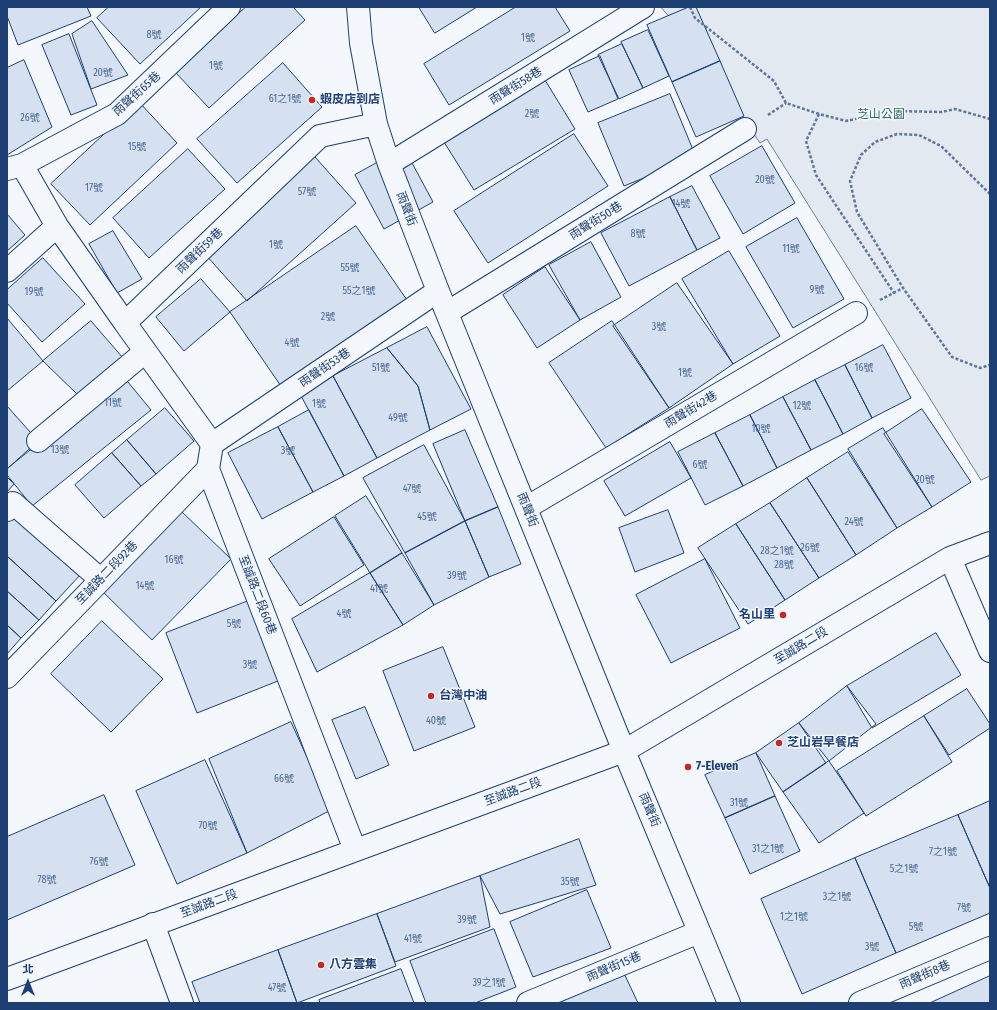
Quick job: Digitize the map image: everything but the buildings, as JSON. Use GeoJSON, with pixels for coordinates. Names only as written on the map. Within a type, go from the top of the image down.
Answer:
{"type":"FeatureCollection","features":[{"type":"Feature","properties":{"kind":"street","name":"雨聲街65巷"},"geometry":{"type":"LineString","coordinates":[[14,167],[117,114],[229,7]]}},
{"type":"Feature","properties":{"kind":"street","name":"雨聲街"},"geometry":{"type":"LineString","coordinates":[[358,7],[361,43],[376,124],[389,164],[438,291],[448,312],[624,751],[729,1003]]}},
{"type":"Feature","properties":{"kind":"street","name":"雨聲街58巷"},"geometry":{"type":"LineString","coordinates":[[389,164],[643,7]]}},
{"type":"Feature","properties":{"kind":"street","name":"雨聲街59巷"},"geometry":{"type":"LineString","coordinates":[[125,323],[320,136],[376,124]]}},
{"type":"Feature","properties":{"kind":"street","name":"雨聲街50巷"},"geometry":{"type":"LineString","coordinates":[[448,312],[745,129]]}},
{"type":"Feature","properties":{"kind":"street"},"geometry":{"type":"LineString","coordinates":[[14,167],[212,444],[208,469]]}},
{"type":"Feature","properties":{"kind":"street"},"geometry":{"type":"LineString","coordinates":[[7,272],[57,226]]}},
{"type":"Feature","properties":{"kind":"street","name":"雨聲街53巷"},"geometry":{"type":"LineString","coordinates":[[212,444],[438,291]]}},
{"type":"Feature","properties":{"kind":"street","name":"雨聲街42巷"},"geometry":{"type":"LineString","coordinates":[[526,508],[856,312]]}},
{"type":"Feature","properties":{"kind":"street"},"geometry":{"type":"LineString","coordinates":[[38,441],[145,352]]}},
{"type":"Feature","properties":{"kind":"street","name":"至誠路二段92巷"},"geometry":{"type":"LineString","coordinates":[[7,677],[208,469]]}},
{"type":"Feature","properties":{"kind":"street","name":"至誠路二段60巷"},"geometry":{"type":"LineString","coordinates":[[208,469],[355,850]]}},
{"type":"Feature","properties":{"kind":"street"},"geometry":{"type":"LineString","coordinates":[[7,510],[14,503],[100,580]]}},
{"type":"Feature","properties":{"kind":"street","name":"至誠路二段"},"geometry":{"type":"LineString","coordinates":[[7,979],[624,751],[950,558],[990,543]]}},
{"type":"Feature","properties":{"kind":"street"},"geometry":{"type":"LineString","coordinates":[[950,558],[990,651]]}},
{"type":"Feature","properties":{"kind":"street"},"geometry":{"type":"LineString","coordinates":[[153,924],[182,1003]]}},
{"type":"Feature","properties":{"kind":"street","name":"雨聲街15巷"},"geometry":{"type":"LineString","coordinates":[[528,1003],[699,932]]}},
{"type":"Feature","properties":{"kind":"street","name":"雨聲街8巷"},"geometry":{"type":"LineString","coordinates":[[860,1003],[990,948]]}},
{"type":"Feature","properties":{"kind":"path"},"geometry":{"type":"LineString","coordinates":[[690,7],[695,18],[774,81],[786,104],[846,122],[894,111],[942,112],[955,110],[990,118]]}},
{"type":"Feature","properties":{"kind":"path"},"geometry":{"type":"LineString","coordinates":[[819,114],[806,141],[816,175],[894,293]]}},
{"type":"Feature","properties":{"kind":"path"},"geometry":{"type":"LineString","coordinates":[[990,194],[941,146],[919,135],[897,134],[875,142],[861,155],[850,181],[857,212],[903,288],[952,357],[980,368],[990,365]]}},
{"type":"Feature","properties":{"kind":"path"},"geometry":{"type":"LineString","coordinates":[[876,303],[903,288]]}},
{"type":"Feature","properties":{"kind":"green space","name":"芝山公園"},"geometry":{"type":"Polygon","coordinates":[[[661,7],[990,7],[990,476],[981,480],[767,139],[760,143],[699,51],[661,7]]]}},
{"type":"Feature","properties":{"kind":"place","name":"蝦皮店到店"},"geometry":{"type":"Point","coordinates":[312,100]}},
{"type":"Feature","properties":{"kind":"place","name":"名山里"},"geometry":{"type":"Point","coordinates":[783,615]}},
{"type":"Feature","properties":{"kind":"place","name":"台灣中油"},"geometry":{"type":"Point","coordinates":[431,696]}},
{"type":"Feature","properties":{"kind":"place","name":"芝山岩早餐店"},"geometry":{"type":"Point","coordinates":[779,743]}},
{"type":"Feature","properties":{"kind":"place","name":"7-Eleven"},"geometry":{"type":"Point","coordinates":[688,767]}},
{"type":"Feature","properties":{"kind":"place","name":"八方雲集"},"geometry":{"type":"Point","coordinates":[321,965]}}]}
